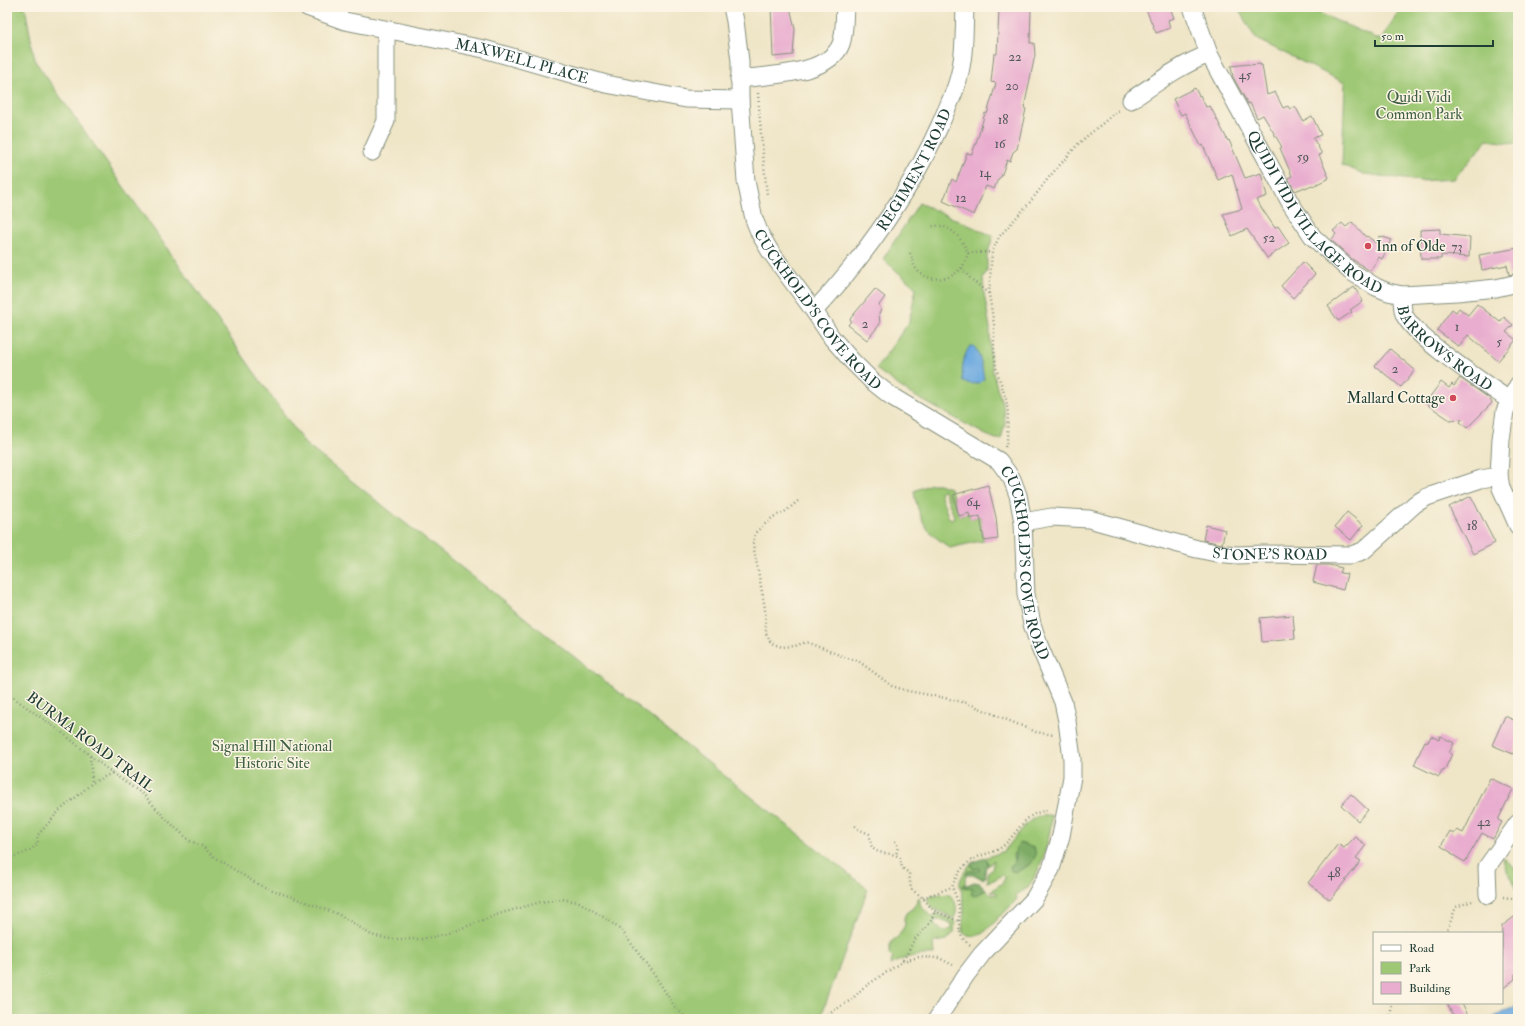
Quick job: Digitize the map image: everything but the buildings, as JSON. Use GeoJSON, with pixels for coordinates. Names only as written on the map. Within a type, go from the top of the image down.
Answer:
{"type":"FeatureCollection","features":[{"type":"Feature","properties":{"kind":"street","name":"MAXWELL PLACE"},"geometry":{"type":"LineString","coordinates":[[307,7],[346,21],[484,49],[606,84],[686,99],[740,100]]}},
{"type":"Feature","properties":{"kind":"street","name":"CUCKHOLD'S COVE ROAD"},"geometry":{"type":"LineString","coordinates":[[732,7],[738,41],[740,100],[746,181],[754,219],[760,234],[770,251],[832,338],[872,381],[891,396],[999,462],[1012,479],[1018,495],[1023,522],[1023,556],[1026,594],[1032,624],[1039,645],[1063,702],[1072,759],[1072,777],[1061,836],[1055,858],[1046,880],[1034,899],[1016,916],[982,954],[937,1019]]}},
{"type":"Feature","properties":{"kind":"street"},"geometry":{"type":"LineString","coordinates":[[739,79],[799,71],[816,67],[826,62],[835,54],[841,44],[844,32],[845,7]]}},
{"type":"Feature","properties":{"kind":"street","name":"REGIMENT ROAD"},"geometry":{"type":"LineString","coordinates":[[814,311],[842,281],[867,250],[913,177],[934,137],[958,80],[964,44],[965,7]]}},
{"type":"Feature","properties":{"kind":"street","name":"QUIDI VIDI VILLAGE ROAD"},"geometry":{"type":"LineString","coordinates":[[1192,7],[1209,54],[1291,204],[1313,237],[1350,271],[1363,280],[1388,292],[1402,295],[1496,288],[1518,283]]}},
{"type":"Feature","properties":{"kind":"street"},"geometry":{"type":"LineString","coordinates":[[372,152],[386,121],[386,30]]}},
{"type":"Feature","properties":{"kind":"street"},"geometry":{"type":"LineString","coordinates":[[1131,100],[1173,71],[1195,59],[1209,54]]}},
{"type":"Feature","properties":{"kind":"street","name":"BARROWS ROAD"},"geometry":{"type":"LineString","coordinates":[[1402,295],[1404,314],[1417,332],[1509,400],[1505,411],[1501,439],[1499,476],[1501,488],[1518,526]]}},
{"type":"Feature","properties":{"kind":"street"},"geometry":{"type":"LineString","coordinates":[[1509,400],[1518,385]]}},
{"type":"Feature","properties":{"kind":"street","name":"STONE'S ROAD"},"geometry":{"type":"LineString","coordinates":[[1023,522],[1052,517],[1089,519],[1191,547],[1230,555],[1351,555],[1363,551],[1410,508],[1427,497],[1481,479],[1499,476]]}},
{"type":"Feature","properties":{"kind":"street"},"geometry":{"type":"LineString","coordinates":[[1488,895],[1487,867],[1518,823]]}},
{"type":"Feature","properties":{"kind":"path"},"geometry":{"type":"LineString","coordinates":[[758,88],[760,134],[768,199]]}},
{"type":"Feature","properties":{"kind":"path"},"geometry":{"type":"LineString","coordinates":[[999,462],[1007,442],[1008,412],[1006,399],[996,368],[994,349],[994,325],[989,294],[992,252],[999,237],[1080,142],[1131,100]]}},
{"type":"Feature","properties":{"kind":"path"},"geometry":{"type":"LineString","coordinates":[[910,253],[914,265],[918,271],[926,277],[944,278],[954,274],[962,268],[968,253],[962,241],[952,231],[937,225],[930,227]]}},
{"type":"Feature","properties":{"kind":"path"},"geometry":{"type":"LineString","coordinates":[[968,253],[992,252]]}},
{"type":"Feature","properties":{"kind":"path"},"geometry":{"type":"LineString","coordinates":[[962,268],[969,278],[989,294]]}},
{"type":"Feature","properties":{"kind":"path"},"geometry":{"type":"LineString","coordinates":[[798,501],[786,511],[773,516],[755,533],[753,544],[765,608],[766,633],[771,643],[782,647],[795,646],[806,642],[847,658],[857,660],[892,686],[908,691],[967,703],[1036,732],[1069,737]]}},
{"type":"Feature","properties":{"kind":"path","name":"BURMA ROAD TRAIL"},"geometry":{"type":"LineString","coordinates":[[7,693],[60,731],[112,773],[144,795],[165,818],[190,841],[202,846],[214,857],[259,885],[338,914],[371,935],[390,939],[422,939],[446,934],[502,913],[541,902],[561,899],[579,902],[608,920],[622,931],[655,976],[675,1007],[687,1019]]}},
{"type":"Feature","properties":{"kind":"path"},"geometry":{"type":"LineString","coordinates":[[90,756],[92,783]]}},
{"type":"Feature","properties":{"kind":"path"},"geometry":{"type":"LineString","coordinates":[[7,858],[33,850],[38,843],[37,836],[48,821],[92,783],[112,773]]}},
{"type":"Feature","properties":{"kind":"path"},"geometry":{"type":"LineString","coordinates":[[923,898],[952,887],[959,873],[970,860],[995,852],[1002,847],[1025,820],[1032,815],[1047,811],[1065,813]]}},
{"type":"Feature","properties":{"kind":"path"},"geometry":{"type":"LineString","coordinates":[[855,826],[869,834],[872,847],[876,850],[896,855],[902,861],[902,868],[909,873],[911,889],[923,898],[935,912],[958,921]]}},
{"type":"Feature","properties":{"kind":"path"},"geometry":{"type":"LineString","coordinates":[[895,841],[898,847],[896,855]]}},
{"type":"Feature","properties":{"kind":"path"},"geometry":{"type":"LineString","coordinates":[[952,887],[959,907],[959,931],[964,940],[982,954]]}},
{"type":"Feature","properties":{"kind":"path"},"geometry":{"type":"LineString","coordinates":[[1446,932],[1456,907],[1488,895]]}},
{"type":"Feature","properties":{"kind":"path"},"geometry":{"type":"LineString","coordinates":[[903,961],[914,940],[928,927],[935,912]]}},
{"type":"Feature","properties":{"kind":"path"},"geometry":{"type":"LineString","coordinates":[[821,1019],[851,1000],[863,988],[903,961],[919,957],[939,958],[966,976]]}},
{"type":"Feature","properties":{"kind":"path"},"geometry":{"type":"LineString","coordinates":[[1390,1019],[1392,1004]]}},
{"type":"Feature","properties":{"kind":"green space","name":"Signal Hill National Historic Site"},"geometry":{"type":"Polygon","coordinates":[[[7,7],[25,7],[35,61],[305,444],[868,889],[820,1019],[7,1019],[7,7]]]}},
{"type":"Feature","properties":{"kind":"green space","name":"Quidi Vidi Common Park"},"geometry":{"type":"Polygon","coordinates":[[[1237,7],[1305,7],[1381,40],[1401,7],[1518,7],[1518,144],[1487,140],[1454,179],[1420,181],[1364,174],[1342,165],[1345,83],[1256,39],[1237,7]]]}},
{"type":"Feature","properties":{"kind":"green space"},"geometry":{"type":"Polygon","coordinates":[[[919,203],[993,236],[987,256],[987,271],[983,278],[990,328],[990,358],[1004,410],[1005,424],[1001,439],[996,439],[986,435],[909,393],[876,369],[909,322],[916,288],[883,259],[919,203]]]}},
{"type":"Feature","properties":{"kind":"green space"},"geometry":{"type":"Polygon","coordinates":[[[931,484],[939,484],[950,488],[959,516],[969,513],[970,519],[980,516],[984,541],[950,548],[930,532],[924,524],[919,513],[914,491],[931,484]],[[944,490],[940,493],[948,516],[951,519],[954,516],[944,490]]]}},
{"type":"Feature","properties":{"kind":"green space"},"geometry":{"type":"Polygon","coordinates":[[[1048,815],[1052,816],[1041,864],[1032,881],[1026,889],[1016,895],[1017,899],[982,934],[974,936],[963,933],[964,908],[960,882],[965,871],[971,863],[971,866],[976,869],[979,868],[979,872],[968,871],[965,884],[962,886],[965,888],[974,888],[972,891],[978,894],[986,890],[989,893],[997,895],[996,892],[991,891],[1002,883],[1005,878],[1002,875],[994,880],[986,882],[988,880],[988,872],[992,868],[994,860],[988,866],[985,858],[1004,851],[1027,823],[1037,817],[1048,815]],[[1013,854],[1014,863],[1010,866],[1023,869],[1033,862],[1013,854]]]}},
{"type":"Feature","properties":{"kind":"green space"},"geometry":{"type":"Polygon","coordinates":[[[1020,843],[1034,848],[1034,860],[1017,872],[1011,871],[1010,866],[1014,863],[1015,851],[1020,843]]]}},
{"type":"Feature","properties":{"kind":"green space"},"geometry":{"type":"Polygon","coordinates":[[[1503,857],[1518,871],[1518,914],[1514,908],[1517,901],[1516,889],[1504,864],[1503,857]]]}},
{"type":"Feature","properties":{"kind":"green space"},"geometry":{"type":"Polygon","coordinates":[[[985,858],[988,866],[986,866],[986,877],[982,879],[975,875],[966,875],[968,871],[979,871],[979,868],[973,869],[971,863],[985,858]]]}},
{"type":"Feature","properties":{"kind":"green space"},"geometry":{"type":"Polygon","coordinates":[[[974,882],[980,883],[986,890],[974,896],[971,894],[973,888],[962,887],[965,884],[967,885],[974,882]]]}},
{"type":"Feature","properties":{"kind":"green space"},"geometry":{"type":"Polygon","coordinates":[[[948,894],[956,904],[956,915],[954,918],[934,909],[927,900],[931,896],[948,894]]]}},
{"type":"Feature","properties":{"kind":"green space"},"geometry":{"type":"Polygon","coordinates":[[[919,897],[920,905],[934,918],[935,913],[954,920],[954,932],[947,940],[935,942],[933,944],[934,955],[911,957],[890,965],[893,957],[889,955],[890,945],[893,940],[898,937],[905,925],[904,918],[906,913],[913,908],[919,897]],[[935,920],[934,924],[938,928],[945,931],[950,930],[952,928],[951,923],[943,920],[935,920]]]}},
{"type":"Feature","properties":{"kind":"water"},"geometry":{"type":"Polygon","coordinates":[[[970,346],[974,346],[981,362],[984,379],[980,383],[972,384],[963,382],[963,363],[970,346]]]}},
{"type":"Feature","properties":{"kind":"water"},"geometry":{"type":"Polygon","coordinates":[[[1518,1005],[1518,1019],[1490,1019],[1518,1005]]]}},
{"type":"Feature","properties":{"kind":"place","name":"Inn of Olde"},"geometry":{"type":"Point","coordinates":[1368,246]}},
{"type":"Feature","properties":{"kind":"place","name":"Mallard Cottage"},"geometry":{"type":"Point","coordinates":[1453,398]}}]}
